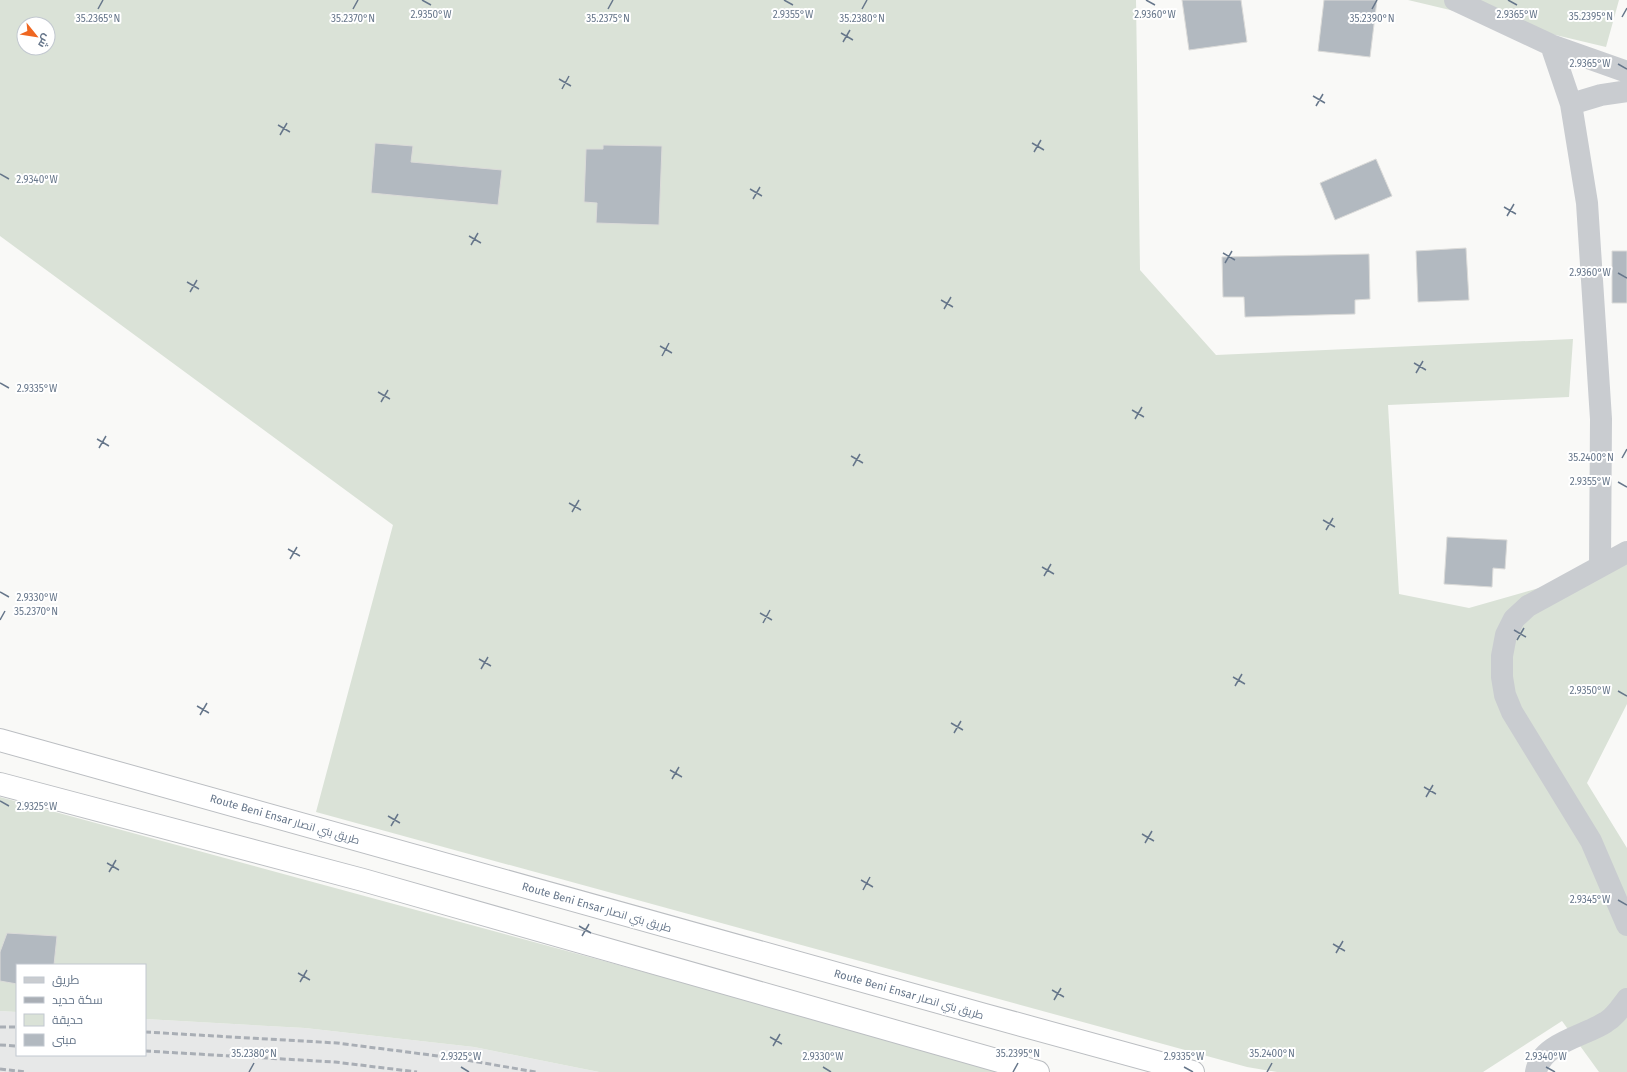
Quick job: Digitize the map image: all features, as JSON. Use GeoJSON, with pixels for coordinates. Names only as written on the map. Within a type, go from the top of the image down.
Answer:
{"type":"FeatureCollection","features":[{"type":"Feature","properties":{"kind":"highway","name":"Route Beni Ensar طريق بني انصار"},"geometry":{"type":"LineString","coordinates":[[0,740],[985,1016],[1193,1072]]}},
{"type":"Feature","properties":{"kind":"highway"},"geometry":{"type":"LineString","coordinates":[[0,784],[363,880],[1038,1072]]}},
{"type":"Feature","properties":{"kind":"street"},"geometry":{"type":"LineString","coordinates":[[1455,0],[1552,45],[1627,72]]}},
{"type":"Feature","properties":{"kind":"street"},"geometry":{"type":"LineString","coordinates":[[1552,45],[1571,104],[1587,203],[1601,419],[1600,566]]}},
{"type":"Feature","properties":{"kind":"street"},"geometry":{"type":"LineString","coordinates":[[1571,104],[1601,95],[1627,91]]}},
{"type":"Feature","properties":{"kind":"street"},"geometry":{"type":"LineString","coordinates":[[1627,552],[1528,606],[1514,619],[1506,635],[1502,656],[1502,677],[1505,695],[1512,712],[1592,841],[1627,925]]}},
{"type":"Feature","properties":{"kind":"street"},"geometry":{"type":"LineString","coordinates":[[1536,1072],[1543,1056],[1552,1048],[1607,1022],[1627,999]]}},
{"type":"Feature","properties":{"kind":"shaded area"},"geometry":{"type":"Polygon","coordinates":[[[0,1011],[16,1012],[16,1056],[146,1056],[146,1019],[305,1028],[474,1047],[599,1072],[0,1072],[0,1011]]]}},
{"type":"Feature","properties":{"kind":"green space"},"geometry":{"type":"Polygon","coordinates":[[[0,0],[1136,0],[1140,270],[1216,355],[1573,339],[1569,397],[1388,405],[1399,594],[1469,608],[1627,563],[1627,704],[1587,783],[1627,848],[1627,1072],[1599,1072],[1562,1021],[1483,1072],[1277,1072],[1247,1067],[316,812],[393,525],[0,236],[0,0]]]}},
{"type":"Feature","properties":{"kind":"green space"},"geometry":{"type":"Polygon","coordinates":[[[1408,0],[1619,0],[1606,47],[1408,0]]]}},
{"type":"Feature","properties":{"kind":"green space"},"geometry":{"type":"Polygon","coordinates":[[[0,797],[1013,1072],[599,1072],[474,1047],[305,1028],[146,1019],[146,964],[16,964],[16,1012],[0,1011],[0,797]]]}},
{"type":"Feature","properties":{"kind":"building"},"geometry":{"type":"Polygon","coordinates":[[[1182,0],[1241,0],[1247,42],[1189,50],[1182,0]]]}},
{"type":"Feature","properties":{"kind":"building"},"geometry":{"type":"Polygon","coordinates":[[[1324,0],[1377,0],[1370,57],[1318,51],[1324,0]]]}},
{"type":"Feature","properties":{"kind":"building"},"geometry":{"type":"Polygon","coordinates":[[[375,143],[413,146],[411,162],[502,170],[498,205],[371,193],[375,143]]]}},
{"type":"Feature","properties":{"kind":"building"},"geometry":{"type":"Polygon","coordinates":[[[603,145],[662,146],[659,225],[596,223],[597,203],[584,202],[586,149],[603,149],[603,145]]]}},
{"type":"Feature","properties":{"kind":"building"},"geometry":{"type":"Polygon","coordinates":[[[1376,159],[1392,196],[1335,220],[1320,183],[1376,159]]]}},
{"type":"Feature","properties":{"kind":"building"},"geometry":{"type":"Polygon","coordinates":[[[1466,248],[1469,300],[1418,302],[1416,251],[1466,248]]]}},
{"type":"Feature","properties":{"kind":"building"},"geometry":{"type":"Polygon","coordinates":[[[1612,251],[1627,251],[1627,303],[1612,303],[1612,251]]]}},
{"type":"Feature","properties":{"kind":"building"},"geometry":{"type":"Polygon","coordinates":[[[1369,254],[1370,299],[1355,300],[1355,314],[1245,317],[1244,297],[1223,297],[1222,257],[1369,254]]]}},
{"type":"Feature","properties":{"kind":"building"},"geometry":{"type":"Polygon","coordinates":[[[1447,537],[1507,540],[1505,569],[1493,568],[1492,587],[1444,584],[1447,537]]]}},
{"type":"Feature","properties":{"kind":"building"},"geometry":{"type":"Polygon","coordinates":[[[7,933],[57,936],[54,964],[16,964],[16,984],[0,981],[0,952],[7,933]]]}},
{"type":"Feature","properties":{"kind":"railway"},"geometry":{"type":"LineString","coordinates":[[0,1027],[16,1027]]}},
{"type":"Feature","properties":{"kind":"railway"},"geometry":{"type":"LineString","coordinates":[[146,1032],[337,1043],[454,1058],[536,1072]]}},
{"type":"Feature","properties":{"kind":"railway"},"geometry":{"type":"LineString","coordinates":[[0,1045],[16,1046]]}},
{"type":"Feature","properties":{"kind":"railway"},"geometry":{"type":"LineString","coordinates":[[146,1051],[335,1062],[417,1072]]}},
{"type":"Feature","properties":{"kind":"railway"},"geometry":{"type":"LineString","coordinates":[[0,1069],[26,1072]]}}]}
